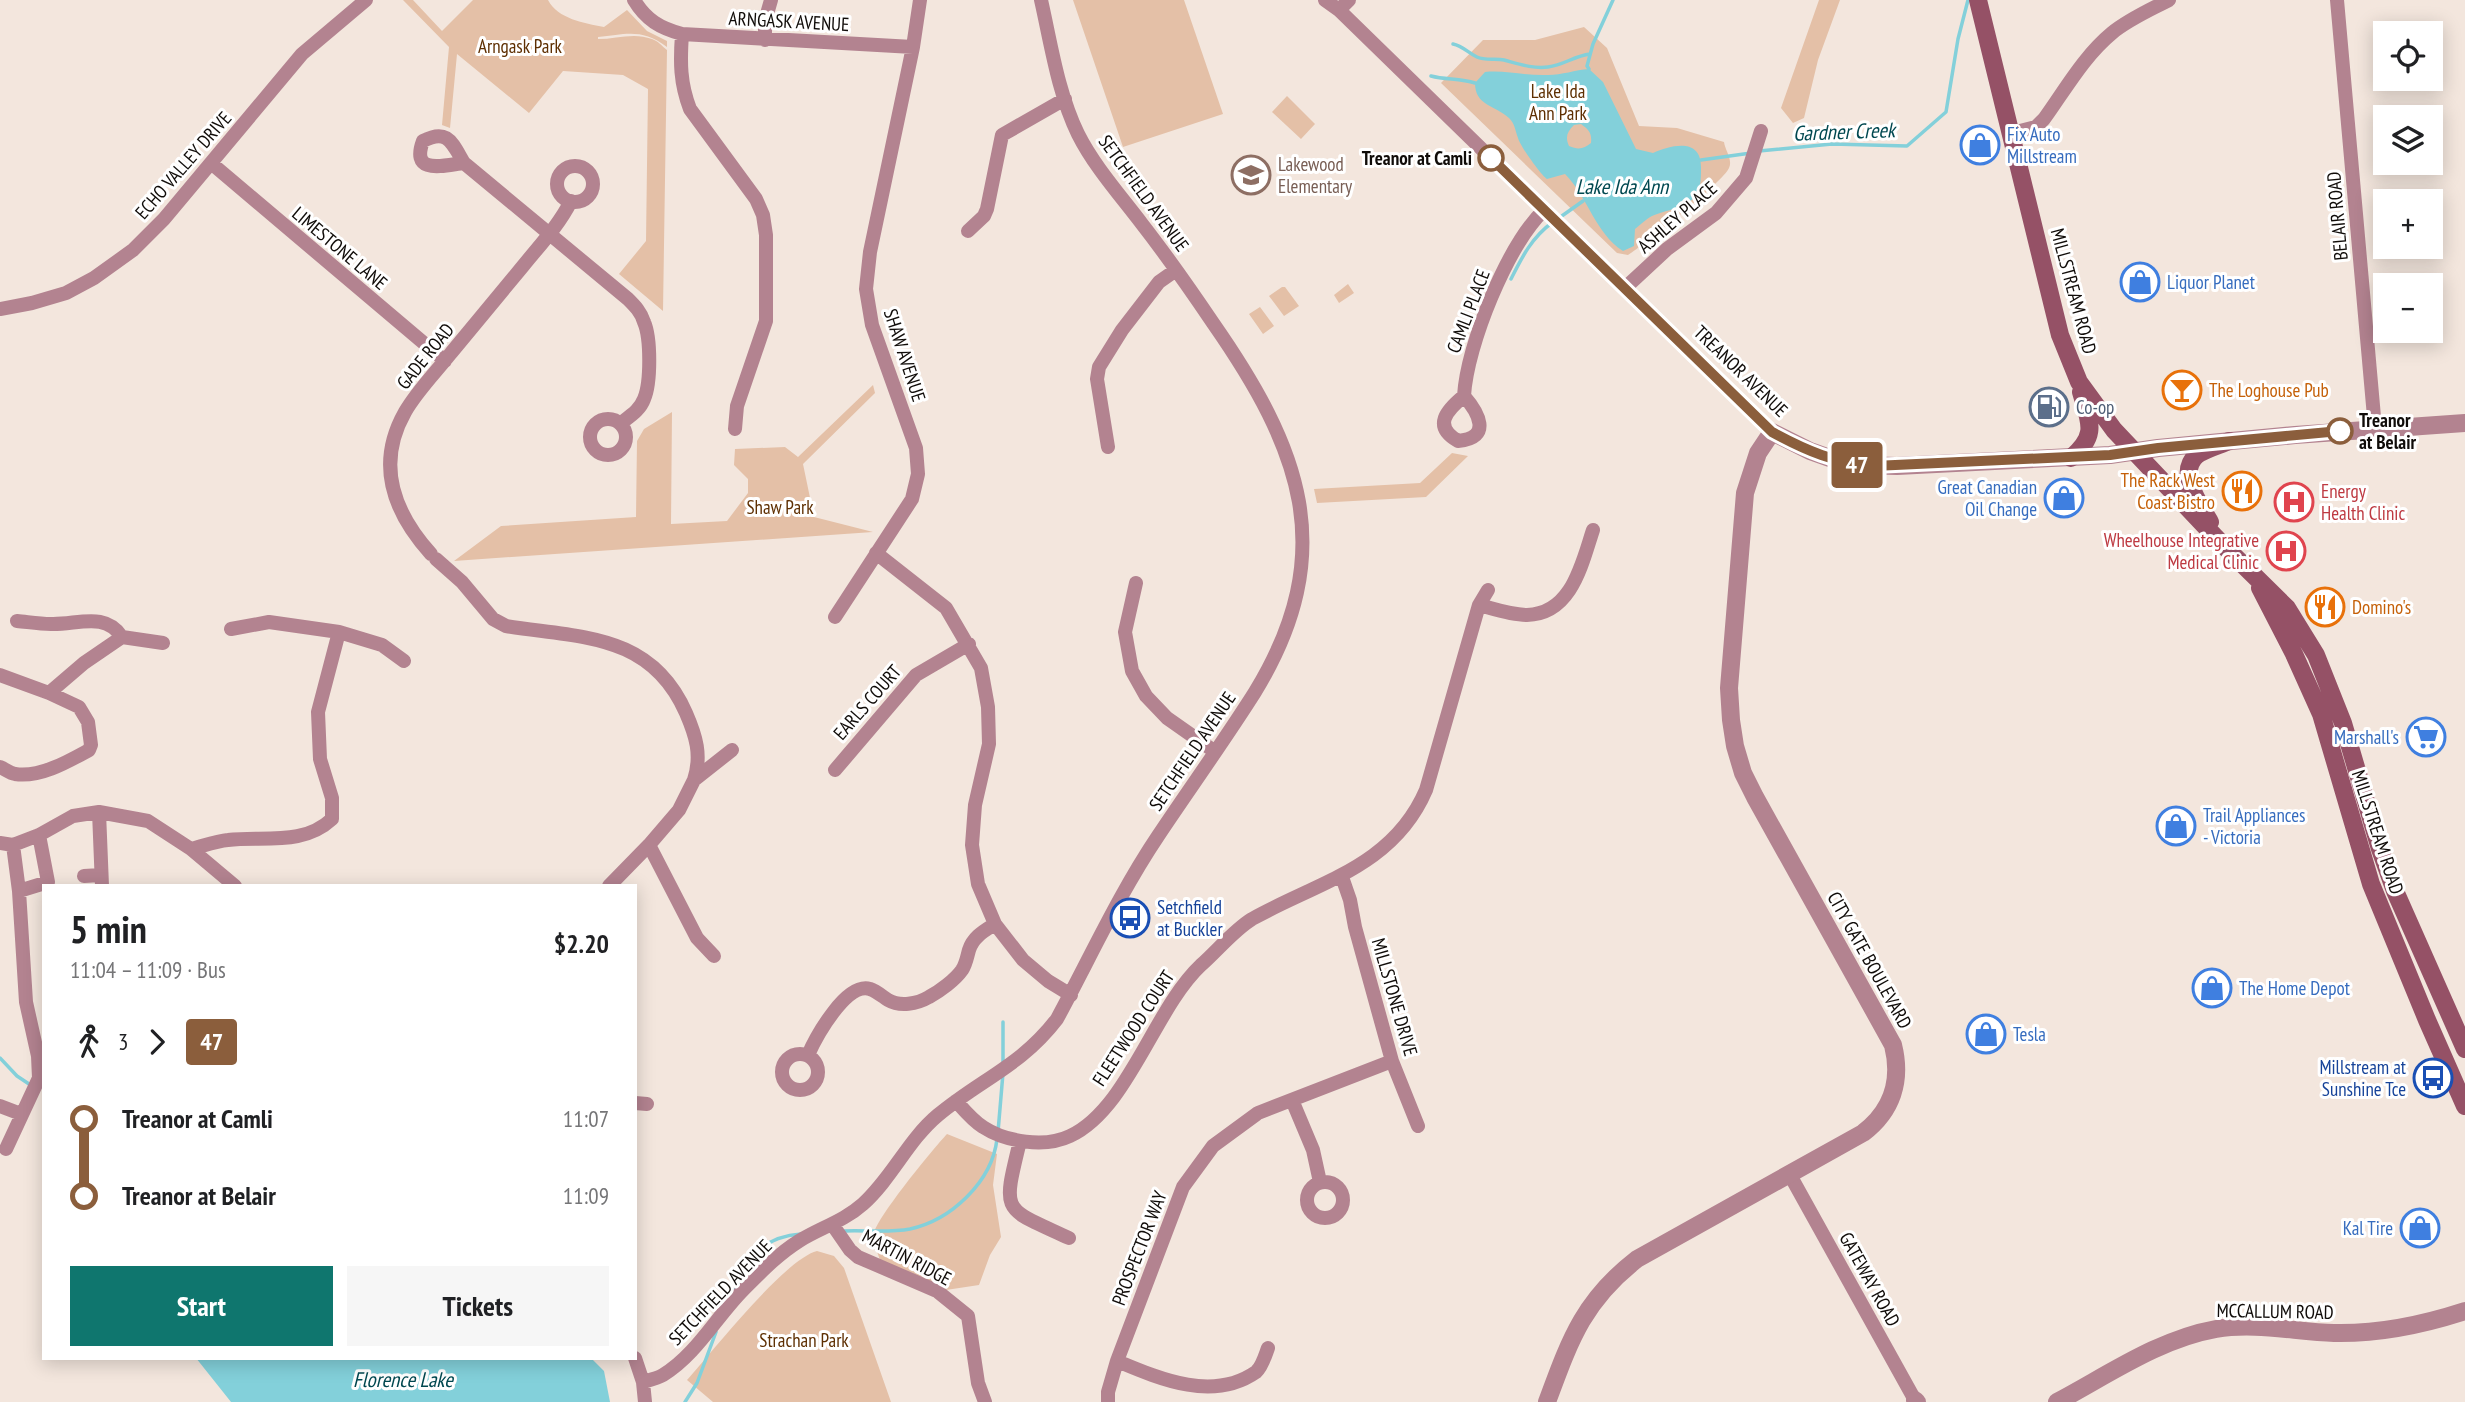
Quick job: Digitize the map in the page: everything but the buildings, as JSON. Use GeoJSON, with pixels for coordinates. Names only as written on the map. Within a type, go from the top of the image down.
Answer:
{"type":"FeatureCollection","features":[{"type":"Feature","properties":{"kind":"main road","name":"MILLSTREAM ROAD"},"geometry":{"type":"LineString","coordinates":[[1978,0],[2060,335],[2079,382],[2114,430],[2287,608],[2327,678],[2395,891],[2465,1049]]}},
{"type":"Feature","properties":{"kind":"main road"},"geometry":{"type":"LineString","coordinates":[[2071,458],[2085,446],[2089,437],[2089,420],[2079,382]]}},
{"type":"Feature","properties":{"kind":"main road"},"geometry":{"type":"LineString","coordinates":[[2221,543],[2190,484],[2190,468],[2197,456],[2229,442]]}},
{"type":"Feature","properties":{"kind":"main road","name":"MILLSTREAM ROAD"},"geometry":{"type":"LineString","coordinates":[[2252,573],[2285,635],[2320,714],[2371,884],[2465,1106]]}},
{"type":"Feature","properties":{"kind":"street","name":"ECHO VALLEY DRIVE"},"geometry":{"type":"LineString","coordinates":[[0,309],[65,293],[94,278],[133,250],[164,219],[302,54],[366,0]]}},
{"type":"Feature","properties":{"kind":"street","name":"ARNGASK AVENUE"},"geometry":{"type":"LineString","coordinates":[[634,0],[649,21],[663,29],[681,34],[913,47]]}},
{"type":"Feature","properties":{"kind":"street"},"geometry":{"type":"LineString","coordinates":[[765,40],[765,21],[771,0]]}},
{"type":"Feature","properties":{"kind":"street","name":"SHAW AVENUE"},"geometry":{"type":"LineString","coordinates":[[835,617],[912,499],[918,474],[916,448],[872,325],[866,289],[870,252],[913,47],[920,0]]}},
{"type":"Feature","properties":{"kind":"street","name":"SETCHFIELD AVENUE"},"geometry":{"type":"LineString","coordinates":[[643,1381],[662,1376],[678,1362],[773,1259],[864,1203],[924,1128],[956,1101],[1031,1050],[1057,1019],[1136,871],[1255,691],[1285,628],[1296,595],[1304,544],[1303,520],[1292,470],[1263,403],[1242,366],[1094,161],[1078,134],[1065,99],[1041,0]]}},
{"type":"Feature","properties":{"kind":"street","name":"TREANOR AVENUE"},"geometry":{"type":"LineString","coordinates":[[1325,0],[1344,5],[1544,210],[1772,432],[1818,454],[1858,465],[1897,466],[2071,458],[2375,428],[2465,423]]}},
{"type":"Feature","properties":{"kind":"street"},"geometry":{"type":"LineString","coordinates":[[2012,133],[2036,127],[2085,61],[2113,33],[2128,21],[2169,0]]}},
{"type":"Feature","properties":{"kind":"street","name":"BELAIR ROAD"},"geometry":{"type":"LineString","coordinates":[[2337,0],[2375,428]]}},
{"type":"Feature","properties":{"kind":"street"},"geometry":{"type":"LineString","coordinates":[[681,34],[680,73],[690,109],[756,199],[763,215],[766,235],[766,321],[737,406],[735,429]]}},
{"type":"Feature","properties":{"kind":"street"},"geometry":{"type":"LineString","coordinates":[[968,231],[984,216],[987,209],[1002,135],[1065,99]]}},
{"type":"Feature","properties":{"kind":"street","name":"ASHLEY PLACE"},"geometry":{"type":"LineString","coordinates":[[1625,288],[1667,249],[1716,213],[1746,178],[1761,131]]}},
{"type":"Feature","properties":{"kind":"street","name":"LIMESTONE LANE"},"geometry":{"type":"LineString","coordinates":[[211,163],[445,361]]}},
{"type":"Feature","properties":{"kind":"street"},"geometry":{"type":"LineString","coordinates":[[464,163],[628,299],[640,312],[648,334],[648,386],[644,401],[621,423]]}},
{"type":"Feature","properties":{"kind":"street","name":"GADE ROAD"},"geometry":{"type":"LineString","coordinates":[[572,201],[550,233],[406,410],[395,435],[391,464],[392,485],[406,523],[493,619],[506,626],[608,642],[640,655],[661,673],[679,698],[697,739],[699,765],[694,780]]}},
{"type":"Feature","properties":{"kind":"street","name":"CAMLI PLACE"},"geometry":{"type":"LineString","coordinates":[[1464,396],[1465,376],[1494,289],[1531,223],[1544,210]]}},
{"type":"Feature","properties":{"kind":"street"},"geometry":{"type":"LineString","coordinates":[[1108,447],[1097,379],[1099,367],[1144,301],[1160,282],[1175,270]]}},
{"type":"Feature","properties":{"kind":"street","name":"CITY GATE BOULEVARD"},"geometry":{"type":"LineString","coordinates":[[1547,1402],[1577,1327],[1602,1290],[1618,1274],[1637,1259],[1790,1175],[1874,1125],[1890,1102],[1895,1089],[1897,1060],[1887,1032],[1755,797],[1735,746],[1729,688],[1745,493],[1758,453],[1772,432]]}},
{"type":"Feature","properties":{"kind":"street"},"geometry":{"type":"LineString","coordinates":[[1479,605],[1529,615],[1545,611],[1559,603],[1577,578],[1593,530]]}},
{"type":"Feature","properties":{"kind":"street"},"geometry":{"type":"LineString","coordinates":[[876,553],[946,608],[981,668],[988,707],[989,744],[975,805],[972,845],[978,884],[995,924],[1023,960],[1048,981],[1071,995]]}},
{"type":"Feature","properties":{"kind":"street"},"geometry":{"type":"LineString","coordinates":[[1136,583],[1125,632],[1132,671],[1146,696],[1167,718],[1214,751]]}},
{"type":"Feature","properties":{"kind":"street","name":"FLEETWOOD COURT"},"geometry":{"type":"LineString","coordinates":[[956,1101],[983,1127],[1020,1141],[1042,1142],[1068,1137],[1092,1121],[1118,1090],[1189,977],[1250,920],[1342,877],[1369,859],[1394,837],[1421,803],[1479,605],[1488,590]]}},
{"type":"Feature","properties":{"kind":"street"},"geometry":{"type":"LineString","coordinates":[[17,621],[51,624],[108,623],[115,626],[122,637]]}},
{"type":"Feature","properties":{"kind":"street"},"geometry":{"type":"LineString","coordinates":[[232,629],[269,622],[339,632],[382,645],[404,661]]}},
{"type":"Feature","properties":{"kind":"street"},"geometry":{"type":"LineString","coordinates":[[191,849],[227,840],[294,839],[323,828],[332,819],[332,798],[320,759],[318,712],[339,632]]}},
{"type":"Feature","properties":{"kind":"street"},"geometry":{"type":"LineString","coordinates":[[49,693],[84,663],[122,637],[163,643]]}},
{"type":"Feature","properties":{"kind":"street","name":"EARLS COURT"},"geometry":{"type":"LineString","coordinates":[[835,770],[916,675],[969,644]]}},
{"type":"Feature","properties":{"kind":"street"},"geometry":{"type":"LineString","coordinates":[[0,675],[79,707],[88,722],[91,745],[89,750],[56,768],[44,771],[16,774],[0,766]]}},
{"type":"Feature","properties":{"kind":"street"},"geometry":{"type":"LineString","coordinates":[[611,884],[679,810],[694,780],[732,750]]}},
{"type":"Feature","properties":{"kind":"street"},"geometry":{"type":"LineString","coordinates":[[84,876],[101,880],[99,812]]}},
{"type":"Feature","properties":{"kind":"street"},"geometry":{"type":"LineString","coordinates":[[6,1149],[39,1078],[38,1056],[26,1002],[19,891],[6,844],[39,835],[73,816],[99,812],[148,821],[191,849],[233,884]]}},
{"type":"Feature","properties":{"kind":"street"},"geometry":{"type":"LineString","coordinates":[[19,891],[48,882],[39,835]]}},
{"type":"Feature","properties":{"kind":"street"},"geometry":{"type":"LineString","coordinates":[[649,845],[697,938],[714,956]]}},
{"type":"Feature","properties":{"kind":"street","name":"MILLSTONE DRIVE"},"geometry":{"type":"LineString","coordinates":[[1342,877],[1392,1061],[1418,1126]]}},
{"type":"Feature","properties":{"kind":"street"},"geometry":{"type":"LineString","coordinates":[[808,1055],[815,1037],[851,991],[872,989],[891,1002],[920,1002],[958,976],[974,940],[995,924]]}},
{"type":"Feature","properties":{"kind":"street","name":"PROSPECTOR WAY"},"geometry":{"type":"LineString","coordinates":[[1108,1402],[1116,1362],[1183,1187],[1213,1146],[1258,1113],[1392,1061]]}},
{"type":"Feature","properties":{"kind":"street"},"geometry":{"type":"LineString","coordinates":[[1292,1100],[1312,1150],[1320,1182]]}},
{"type":"Feature","properties":{"kind":"street"},"geometry":{"type":"LineString","coordinates":[[0,1106],[21,1114]]}},
{"type":"Feature","properties":{"kind":"street"},"geometry":{"type":"LineString","coordinates":[[1020,1141],[1009,1186],[1008,1197],[1012,1208],[1019,1215],[1069,1238]]}},
{"type":"Feature","properties":{"kind":"street","name":"GATEWAY ROAD"},"geometry":{"type":"LineString","coordinates":[[1790,1175],[1916,1401]]}},
{"type":"Feature","properties":{"kind":"street","name":"MARTIN RIDGE"},"geometry":{"type":"LineString","coordinates":[[832,1224],[858,1257],[937,1291],[968,1317],[978,1383],[985,1402]]}},
{"type":"Feature","properties":{"kind":"street","name":"MCCALLUM ROAD"},"geometry":{"type":"LineString","coordinates":[[2057,1402],[2147,1353],[2193,1334],[2220,1328],[2333,1333],[2376,1332],[2401,1329],[2465,1311]]}},
{"type":"Feature","properties":{"kind":"street"},"geometry":{"type":"LineString","coordinates":[[1116,1362],[1183,1387],[1203,1391],[1222,1390],[1258,1371],[1268,1348]]}},
{"type":"Feature","properties":{"kind":"street"},"geometry":{"type":"LineString","coordinates":[[636,1360],[643,1381],[645,1402]]}},
{"type":"Feature","properties":{"kind":"green space","name":"Arngask Park"},"geometry":{"type":"Polygon","coordinates":[[[403,0],[413,0],[442,31],[473,0],[548,0],[565,16],[604,27],[627,10],[647,31],[667,41],[667,47],[650,37],[642,35],[598,37],[645,37],[656,41],[667,50],[663,311],[619,274],[646,241],[648,89],[623,75],[563,71],[529,113],[457,54],[450,128],[442,125],[449,47],[403,0]]]}},
{"type":"Feature","properties":{"kind":"green space"},"geometry":{"type":"Polygon","coordinates":[[[1073,0],[1184,0],[1223,114],[1123,147],[1073,0]]]}},
{"type":"Feature","properties":{"kind":"green space"},"geometry":{"type":"Polygon","coordinates":[[[1819,0],[1840,0],[1818,60],[1804,118],[1793,123],[1781,108],[1819,0]]]}},
{"type":"Feature","properties":{"kind":"green space","name":"Lake Ida Ann Park"},"geometry":{"type":"Polygon","coordinates":[[[1584,27],[1607,48],[1639,126],[1677,128],[1724,142],[1729,158],[1729,168],[1713,186],[1628,255],[1617,253],[1441,83],[1483,40],[1535,40],[1584,27]]]}},
{"type":"Feature","properties":{"kind":"green space"},"geometry":{"type":"Polygon","coordinates":[[[1287,96],[1315,124],[1301,139],[1272,112],[1287,96]]]}},
{"type":"Feature","properties":{"kind":"green space"},"geometry":{"type":"Polygon","coordinates":[[[1348,284],[1354,293],[1339,303],[1334,295],[1348,284]]]}},
{"type":"Feature","properties":{"kind":"green space"},"geometry":{"type":"Polygon","coordinates":[[[1285,287],[1299,306],[1284,316],[1269,296],[1285,287]]]}},
{"type":"Feature","properties":{"kind":"green space"},"geometry":{"type":"Polygon","coordinates":[[[1260,307],[1274,326],[1263,334],[1249,314],[1260,307]]]}},
{"type":"Feature","properties":{"kind":"green space","name":"Shaw Park"},"geometry":{"type":"Polygon","coordinates":[[[873,385],[875,393],[803,464],[814,517],[873,532],[454,561],[501,526],[636,517],[637,441],[644,429],[672,412],[671,524],[727,521],[748,493],[748,479],[734,465],[735,449],[785,447],[798,457],[873,385]]]}},
{"type":"Feature","properties":{"kind":"green space"},"geometry":{"type":"Polygon","coordinates":[[[1452,453],[1468,456],[1426,497],[1317,503],[1314,489],[1420,483],[1452,453]]]}},
{"type":"Feature","properties":{"kind":"green space"},"geometry":{"type":"Polygon","coordinates":[[[947,1134],[997,1154],[993,1185],[1001,1237],[990,1255],[979,1285],[946,1290],[880,1260],[874,1233],[895,1198],[947,1134]]]}},
{"type":"Feature","properties":{"kind":"green space","name":"Strachan Park"},"geometry":{"type":"Polygon","coordinates":[[[817,1251],[834,1256],[844,1268],[891,1402],[713,1402],[687,1380],[768,1288],[803,1258],[817,1251]]]}},
{"type":"Feature","properties":{"kind":"water","name":"Lake Ida Ann"},"geometry":{"type":"Polygon","coordinates":[[[1589,69],[1603,82],[1636,149],[1653,153],[1684,146],[1697,152],[1700,159],[1698,192],[1682,206],[1645,220],[1635,229],[1634,246],[1623,251],[1605,235],[1580,193],[1565,174],[1547,179],[1523,147],[1511,120],[1482,101],[1476,91],[1475,83],[1485,72],[1548,75],[1589,69]],[[1581,124],[1574,125],[1570,130],[1567,137],[1569,146],[1581,148],[1591,143],[1588,130],[1581,124]]]}},
{"type":"Feature","properties":{"kind":"water","name":"Florence Lake"},"geometry":{"type":"Polygon","coordinates":[[[198,1360],[593,1360],[604,1371],[610,1402],[231,1402],[198,1360]]]}},
{"type":"Feature","properties":{"kind":"waterway"},"geometry":{"type":"LineString","coordinates":[[1589,69],[1587,66],[1593,44],[1613,0]]}},
{"type":"Feature","properties":{"kind":"waterway","name":"Gardner Creek"},"geometry":{"type":"LineString","coordinates":[[1759,151],[1832,144],[1907,146],[1946,112],[1958,39],[1968,0]]}},
{"type":"Feature","properties":{"kind":"waterway"},"geometry":{"type":"LineString","coordinates":[[1453,44],[1480,58],[1501,59],[1537,67],[1554,66],[1590,54]]}},
{"type":"Feature","properties":{"kind":"waterway","name":"Gardner Creek"},"geometry":{"type":"LineString","coordinates":[[1431,76],[1475,83]]}},
{"type":"Feature","properties":{"kind":"waterway","name":"Gardner Creek"},"geometry":{"type":"LineString","coordinates":[[1701,160],[1751,153]]}},
{"type":"Feature","properties":{"kind":"waterway"},"geometry":{"type":"LineString","coordinates":[[1559,218],[1583,201]]}},
{"type":"Feature","properties":{"kind":"waterway"},"geometry":{"type":"LineString","coordinates":[[1511,279],[1533,241],[1553,222]]}},
{"type":"Feature","properties":{"kind":"waterway"},"geometry":{"type":"LineString","coordinates":[[1003,1022],[1003,1065]]}},
{"type":"Feature","properties":{"kind":"waterway"},"geometry":{"type":"LineString","coordinates":[[0,1058],[17,1076],[32,1086]]}},
{"type":"Feature","properties":{"kind":"waterway"},"geometry":{"type":"LineString","coordinates":[[998,1132],[1003,1073]]}},
{"type":"Feature","properties":{"kind":"waterway"},"geometry":{"type":"LineString","coordinates":[[844,1231],[910,1229],[940,1217],[967,1197],[978,1184],[994,1155],[997,1139]]}},
{"type":"Feature","properties":{"kind":"waterway"},"geometry":{"type":"LineString","coordinates":[[735,1290],[752,1259],[767,1244],[776,1239],[801,1234]]}},
{"type":"Feature","properties":{"kind":"waterway"},"geometry":{"type":"LineString","coordinates":[[685,1402],[697,1383],[716,1332]]}},
{"type":"Feature","properties":{"kind":"bus line","name":"47"},"geometry":{"type":"LineString","coordinates":[[1491,158],[1760,422],[1794,444],[1825,457],[1874,466],[2071,458],[2340,431]]}},
{"type":"Feature","properties":{"kind":"place","name":"Fix Auto Millstream"},"geometry":{"type":"Point","coordinates":[1980,145]}},
{"type":"Feature","properties":{"kind":"place","name":"Treanor at Camli"},"geometry":{"type":"Point","coordinates":[1491,158]}},
{"type":"Feature","properties":{"kind":"place","name":"Lakewood Elementary"},"geometry":{"type":"Point","coordinates":[1251,175]}},
{"type":"Feature","properties":{"kind":"place","name":"Liquor Planet"},"geometry":{"type":"Point","coordinates":[2140,282]}},
{"type":"Feature","properties":{"kind":"place","name":"The Loghouse Pub"},"geometry":{"type":"Point","coordinates":[2182,390]}},
{"type":"Feature","properties":{"kind":"place","name":"Co-op"},"geometry":{"type":"Point","coordinates":[2049,407]}},
{"type":"Feature","properties":{"kind":"place","name":"Treanor at Belair"},"geometry":{"type":"Point","coordinates":[2340,431]}},
{"type":"Feature","properties":{"kind":"place","name":"The Rack West Coast Bistro"},"geometry":{"type":"Point","coordinates":[2242,491]}},
{"type":"Feature","properties":{"kind":"place","name":"Great Canadian Oil Change"},"geometry":{"type":"Point","coordinates":[2064,498]}},
{"type":"Feature","properties":{"kind":"place","name":"Energy Health Clinic"},"geometry":{"type":"Point","coordinates":[2294,502]}},
{"type":"Feature","properties":{"kind":"place","name":"Wheelhouse Integrative Medical Clinic"},"geometry":{"type":"Point","coordinates":[2286,551]}},
{"type":"Feature","properties":{"kind":"place","name":"Domino's"},"geometry":{"type":"Point","coordinates":[2325,607]}},
{"type":"Feature","properties":{"kind":"place","name":"Marshall's"},"geometry":{"type":"Point","coordinates":[2426,737]}},
{"type":"Feature","properties":{"kind":"place","name":"Trail Appliances - Victoria"},"geometry":{"type":"Point","coordinates":[2176,826]}},
{"type":"Feature","properties":{"kind":"place","name":"Setchfield at Buckler"},"geometry":{"type":"Point","coordinates":[1130,918]}},
{"type":"Feature","properties":{"kind":"place","name":"The Home Depot"},"geometry":{"type":"Point","coordinates":[2212,988]}},
{"type":"Feature","properties":{"kind":"place","name":"Tesla"},"geometry":{"type":"Point","coordinates":[1986,1034]}},
{"type":"Feature","properties":{"kind":"place","name":"Millstream at Sunshine Tce"},"geometry":{"type":"Point","coordinates":[2433,1078]}},
{"type":"Feature","properties":{"kind":"place","name":"Kal Tire"},"geometry":{"type":"Point","coordinates":[2420,1228]}}]}
